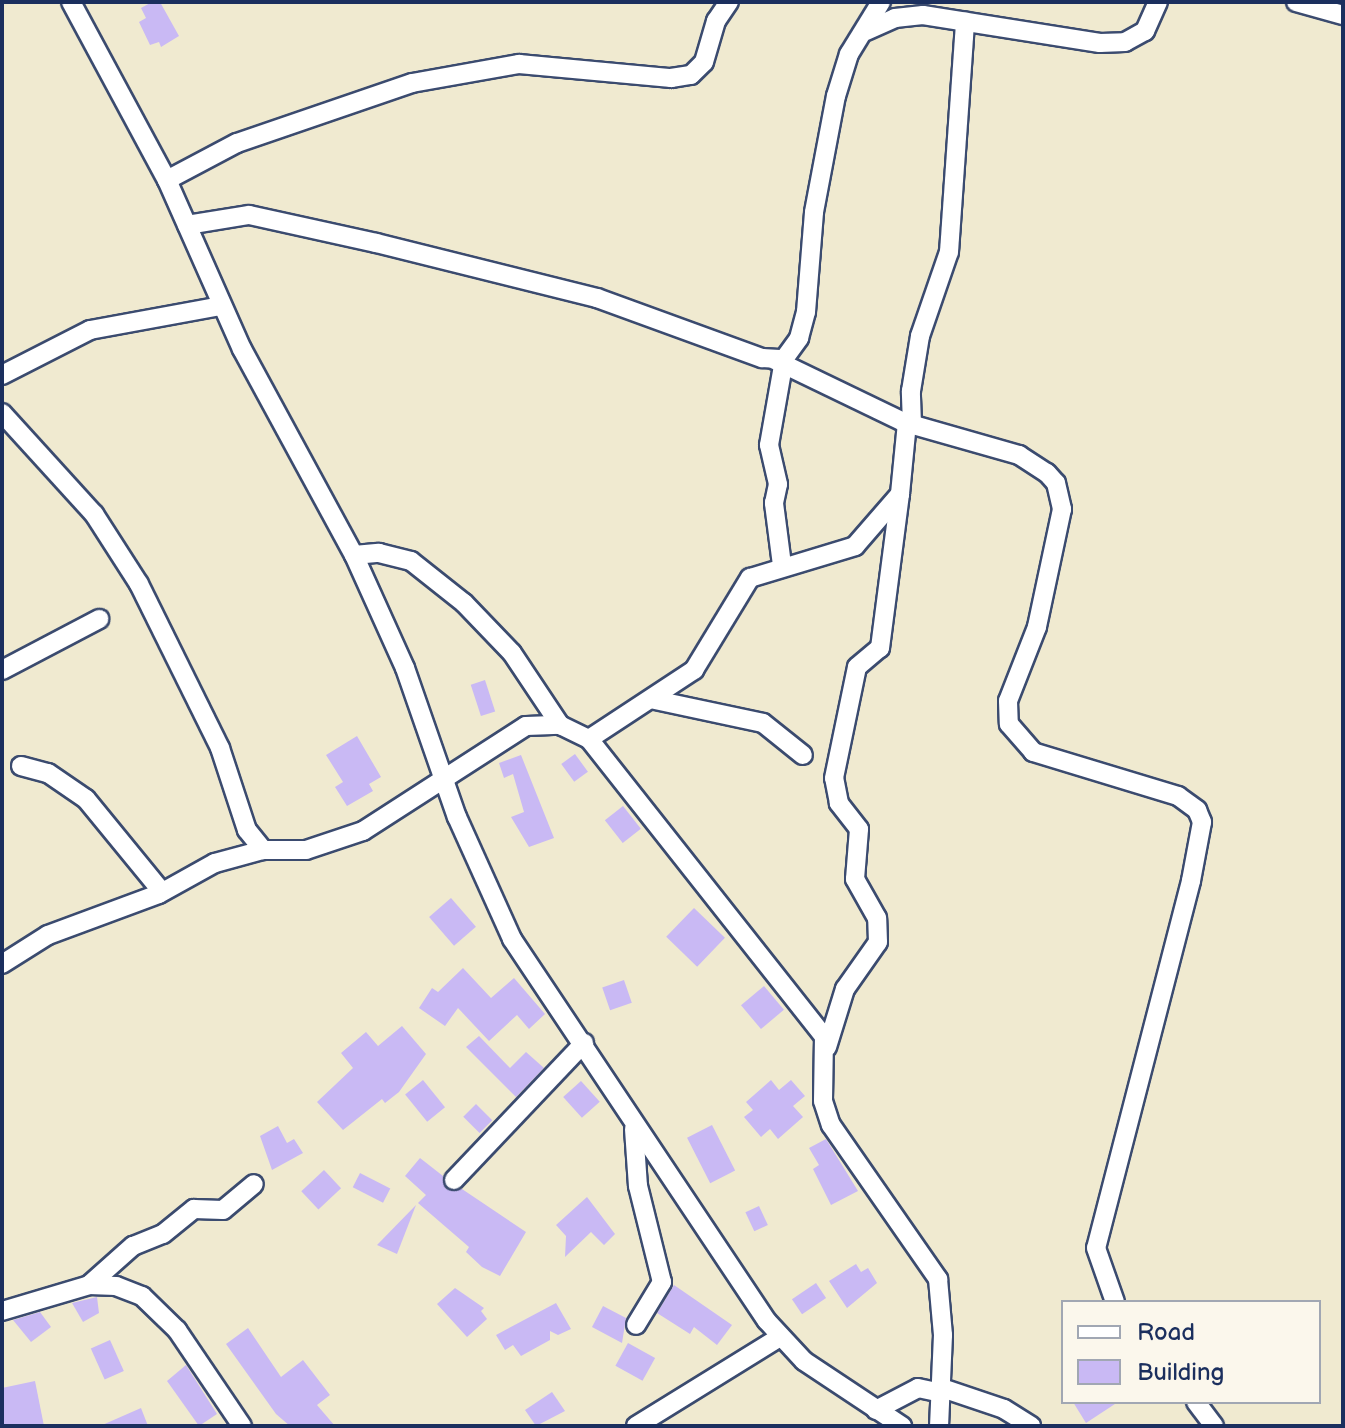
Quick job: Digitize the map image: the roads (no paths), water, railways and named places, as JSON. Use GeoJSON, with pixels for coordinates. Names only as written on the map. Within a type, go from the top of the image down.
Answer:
{"type":"FeatureCollection","features":[{"type":"Feature","properties":{"kind":"street"},"geometry":{"type":"LineString","coordinates":[[71,2],[167,180],[221,306],[354,555],[405,668],[445,779],[503,922],[584,1043],[634,1126],[780,1337],[804,1361],[902,1426]]}},
{"type":"Feature","properties":{"kind":"street"},"geometry":{"type":"LineString","coordinates":[[167,180],[237,143],[412,83],[519,64],[671,78],[691,75],[711,48],[716,21],[729,2]]}},
{"type":"Feature","properties":{"kind":"street"},"geometry":{"type":"LineString","coordinates":[[782,565],[774,503],[778,484],[769,445],[779,363],[788,355],[803,328],[824,148],[845,65],[881,2]]}},
{"type":"Feature","properties":{"kind":"street"},"geometry":{"type":"LineString","coordinates":[[863,33],[895,18],[923,15],[1100,43],[1125,42],[1145,31],[1158,2]]}},
{"type":"Feature","properties":{"kind":"street"},"geometry":{"type":"LineString","coordinates":[[1296,2],[1343,15]]}},
{"type":"Feature","properties":{"kind":"street"},"geometry":{"type":"LineString","coordinates":[[939,1426],[942,1391],[938,1279],[831,1125],[823,1101],[827,1047],[845,989],[878,942],[877,918],[855,879],[859,829],[839,803],[834,778],[857,667],[880,648],[920,336],[949,252],[965,22]]}},
{"type":"Feature","properties":{"kind":"street"},"geometry":{"type":"LineString","coordinates":[[187,225],[249,215],[597,298],[779,363],[859,396],[910,424],[1019,455],[1047,473],[1061,495],[1037,627],[1008,701],[1006,715],[1020,741],[1033,752],[1178,796],[1197,810],[1202,822],[1148,1063],[1096,1248],[1114,1300]]}},
{"type":"Feature","properties":{"kind":"street"},"geometry":{"type":"LineString","coordinates":[[2,375],[90,330],[221,306]]}},
{"type":"Feature","properties":{"kind":"street"},"geometry":{"type":"LineString","coordinates":[[2,413],[94,514],[139,584],[220,748],[247,830],[263,850]]}},
{"type":"Feature","properties":{"kind":"street"},"geometry":{"type":"LineString","coordinates":[[589,739],[655,700],[704,660],[745,582],[782,565],[855,546],[900,494]]}},
{"type":"Feature","properties":{"kind":"street"},"geometry":{"type":"LineString","coordinates":[[354,555],[379,553],[411,561],[464,603],[512,653],[560,725]]}},
{"type":"Feature","properties":{"kind":"street"},"geometry":{"type":"LineString","coordinates":[[2,670],[99,619]]}},
{"type":"Feature","properties":{"kind":"street"},"geometry":{"type":"LineString","coordinates":[[655,700],[763,723],[803,755]]}},
{"type":"Feature","properties":{"kind":"street"},"geometry":{"type":"LineString","coordinates":[[2,964],[48,935],[162,892],[215,863],[263,850],[327,846],[363,831],[526,726],[560,725],[589,739],[824,1037],[827,1047]]}},
{"type":"Feature","properties":{"kind":"street"},"geometry":{"type":"LineString","coordinates":[[21,766],[48,773],[86,799],[162,892]]}},
{"type":"Feature","properties":{"kind":"street"},"geometry":{"type":"LineString","coordinates":[[454,1180],[584,1043]]}},
{"type":"Feature","properties":{"kind":"street"},"geometry":{"type":"LineString","coordinates":[[634,1126],[638,1186],[662,1282],[636,1325]]}},
{"type":"Feature","properties":{"kind":"street"},"geometry":{"type":"LineString","coordinates":[[89,1285],[133,1246],[163,1234],[194,1209],[223,1210],[254,1184]]}},
{"type":"Feature","properties":{"kind":"street"},"geometry":{"type":"LineString","coordinates":[[2,1311],[89,1285],[116,1286],[162,1310],[237,1425]]}},
{"type":"Feature","properties":{"kind":"street"},"geometry":{"type":"LineString","coordinates":[[636,1426],[780,1337]]}},
{"type":"Feature","properties":{"kind":"street"},"geometry":{"type":"LineString","coordinates":[[876,1410],[918,1388],[942,1391],[1004,1409],[1031,1426]]}},
{"type":"Feature","properties":{"kind":"street"},"geometry":{"type":"LineString","coordinates":[[1198,1404],[1214,1426]]}}]}
